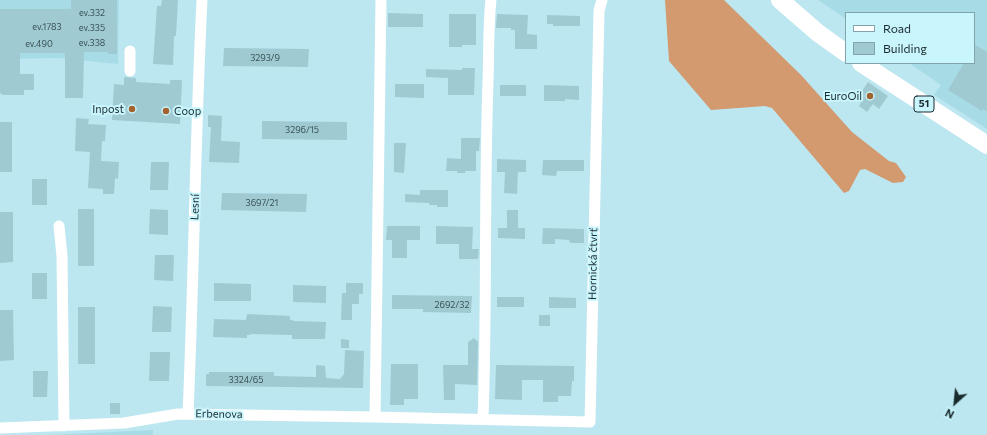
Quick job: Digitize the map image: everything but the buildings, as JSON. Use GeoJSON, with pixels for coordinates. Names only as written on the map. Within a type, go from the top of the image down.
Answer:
{"type":"FeatureCollection","features":[{"type":"Feature","properties":{"kind":"main road"},"geometry":{"type":"LineString","coordinates":[[780,0],[818,33],[845,52]]}},
{"type":"Feature","properties":{"kind":"main road","name":"51"},"geometry":{"type":"LineString","coordinates":[[864,64],[987,145]]}},
{"type":"Feature","properties":{"kind":"street","name":"Lesní"},"geometry":{"type":"LineString","coordinates":[[188,414],[196,179],[197,86],[202,0]]}},
{"type":"Feature","properties":{"kind":"street"},"geometry":{"type":"LineString","coordinates":[[375,417],[381,0]]}},
{"type":"Feature","properties":{"kind":"street"},"geometry":{"type":"LineString","coordinates":[[483,419],[485,354],[486,161],[489,23],[491,0]]}},
{"type":"Feature","properties":{"kind":"street","name":"Hornická čtvrť"},"geometry":{"type":"LineString","coordinates":[[375,417],[590,422],[599,11],[602,0]]}},
{"type":"Feature","properties":{"kind":"street"},"geometry":{"type":"LineString","coordinates":[[130,51],[130,71]]}},
{"type":"Feature","properties":{"kind":"street"},"geometry":{"type":"LineString","coordinates":[[59,226],[62,256],[64,426]]}},
{"type":"Feature","properties":{"kind":"street","name":"Erbenova"},"geometry":{"type":"LineString","coordinates":[[0,428],[124,423],[175,414],[375,417]]}},
{"type":"Feature","properties":{"kind":"shaded area"},"geometry":{"type":"Polygon","coordinates":[[[0,0],[119,0],[118,64],[58,58],[0,59],[0,0]]]}},
{"type":"Feature","properties":{"kind":"shaded area"},"geometry":{"type":"Polygon","coordinates":[[[665,0],[724,0],[801,75],[852,132],[889,161],[896,163],[906,177],[903,182],[893,183],[865,169],[860,170],[849,191],[844,193],[772,108],[765,106],[711,110],[669,61],[665,0]]]}},
{"type":"Feature","properties":{"kind":"shaded area"},"geometry":{"type":"Polygon","coordinates":[[[818,0],[987,0],[987,129],[934,95],[941,85],[910,64],[975,64],[975,12],[845,12],[845,18],[818,0]]]}},
{"type":"Feature","properties":{"kind":"shaded area"},"geometry":{"type":"Polygon","coordinates":[[[153,430],[153,435],[48,435],[153,430]]]}},
{"type":"Feature","properties":{"kind":"place","name":"EuroOil"},"geometry":{"type":"Point","coordinates":[870,96]}},
{"type":"Feature","properties":{"kind":"place","name":"Inpost"},"geometry":{"type":"Point","coordinates":[132,109]}},
{"type":"Feature","properties":{"kind":"place","name":"Coop"},"geometry":{"type":"Point","coordinates":[166,111]}}]}
